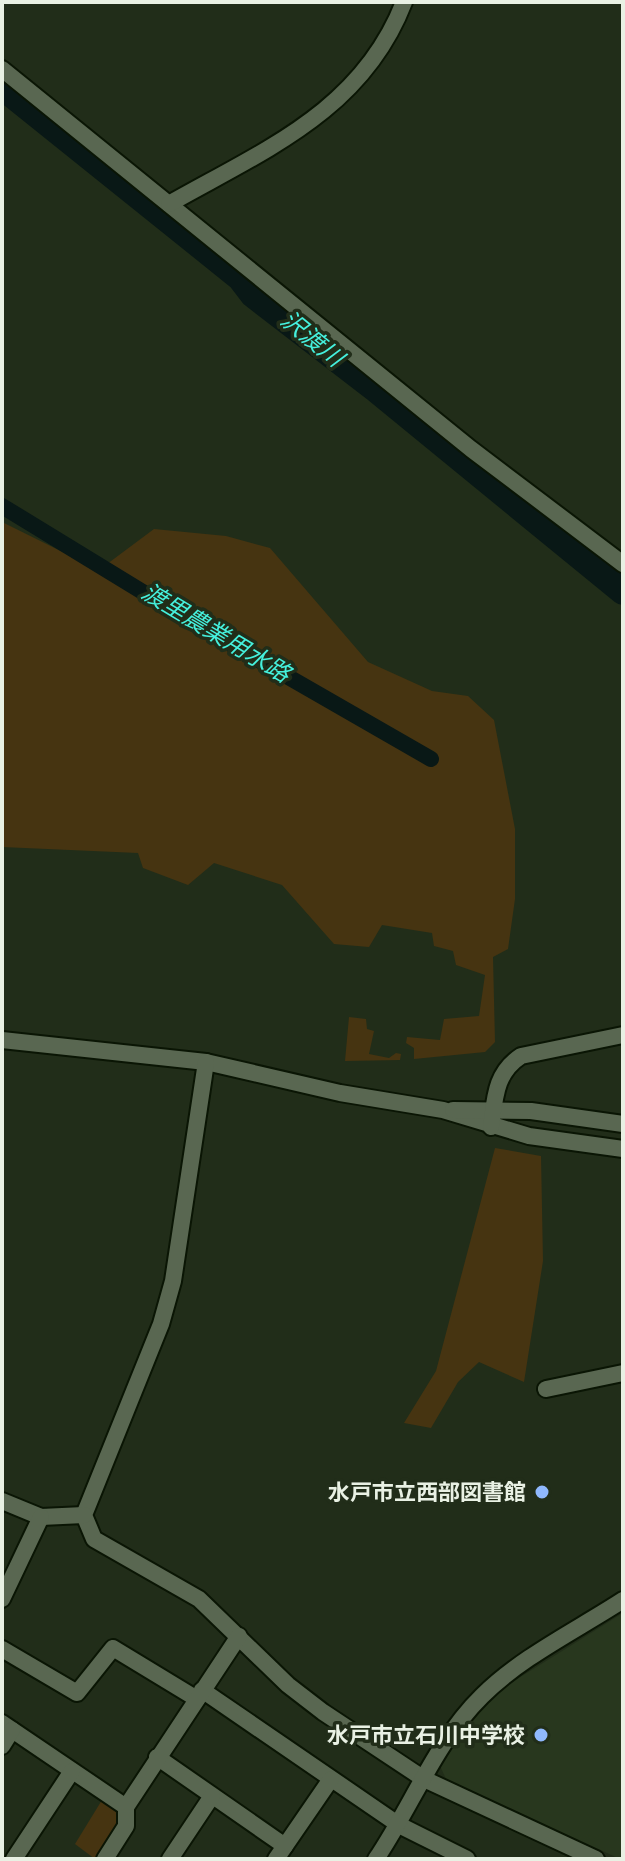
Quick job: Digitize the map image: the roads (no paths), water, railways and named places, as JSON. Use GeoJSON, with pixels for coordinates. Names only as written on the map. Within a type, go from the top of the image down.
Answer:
{"type":"FeatureCollection","features":[{"type":"Feature","properties":{"kind":"street"},"geometry":{"type":"LineString","coordinates":[[169,204],[314,122],[366,71],[404,2]]}},
{"type":"Feature","properties":{"kind":"street"},"geometry":{"type":"LineString","coordinates":[[2,69],[471,449],[623,564]]}},
{"type":"Feature","properties":{"kind":"street"},"geometry":{"type":"LineString","coordinates":[[491,1127],[502,1071],[521,1056],[623,1035]]}},
{"type":"Feature","properties":{"kind":"street"},"geometry":{"type":"LineString","coordinates":[[2,1040],[206,1062],[340,1093],[443,1110],[491,1127],[623,1149]]}},
{"type":"Feature","properties":{"kind":"street"},"geometry":{"type":"LineString","coordinates":[[206,1062],[173,1281],[161,1324],[84,1515],[94,1539],[199,1599],[311,1703],[424,1779],[586,1857]]}},
{"type":"Feature","properties":{"kind":"street"},"geometry":{"type":"LineString","coordinates":[[443,1110],[493,1108],[623,1124]]}},
{"type":"Feature","properties":{"kind":"street"},"geometry":{"type":"LineString","coordinates":[[546,1389],[623,1373]]}},
{"type":"Feature","properties":{"kind":"street"},"geometry":{"type":"LineString","coordinates":[[2,1501],[41,1517],[84,1515]]}},
{"type":"Feature","properties":{"kind":"street"},"geometry":{"type":"LineString","coordinates":[[2,1599],[7,1577],[41,1517]]}},
{"type":"Feature","properties":{"kind":"street"},"geometry":{"type":"LineString","coordinates":[[376,1859],[462,1720],[481,1696],[503,1677],[623,1600]]}},
{"type":"Feature","properties":{"kind":"street"},"geometry":{"type":"LineString","coordinates":[[105,1859],[126,1826],[126,1807],[239,1636]]}},
{"type":"Feature","properties":{"kind":"street"},"geometry":{"type":"LineString","coordinates":[[2,1649],[77,1693],[113,1648],[199,1694],[399,1825],[467,1859]]}},
{"type":"Feature","properties":{"kind":"street"},"geometry":{"type":"LineString","coordinates":[[2,1746],[7,1727],[126,1807]]}},
{"type":"Feature","properties":{"kind":"street"},"geometry":{"type":"LineString","coordinates":[[157,1757],[212,1796],[280,1852],[331,1779]]}},
{"type":"Feature","properties":{"kind":"street"},"geometry":{"type":"LineString","coordinates":[[14,1859],[72,1771]]}},
{"type":"Feature","properties":{"kind":"street"},"geometry":{"type":"LineString","coordinates":[[170,1859],[212,1796]]}},
{"type":"Feature","properties":{"kind":"waterway","name":"沢渡川"},"geometry":{"type":"LineString","coordinates":[[2,87],[240,278],[253,295],[375,389],[623,592]]}},
{"type":"Feature","properties":{"kind":"waterway","name":"渡里農業用水路"},"geometry":{"type":"LineString","coordinates":[[2,506],[182,616],[431,759]]}},
{"type":"Feature","properties":{"kind":"place","name":"水戸市立西部図書館"},"geometry":{"type":"Point","coordinates":[542,1492]}},
{"type":"Feature","properties":{"kind":"place","name":"水戸市立石川中学校"},"geometry":{"type":"Point","coordinates":[541,1735]}}]}
